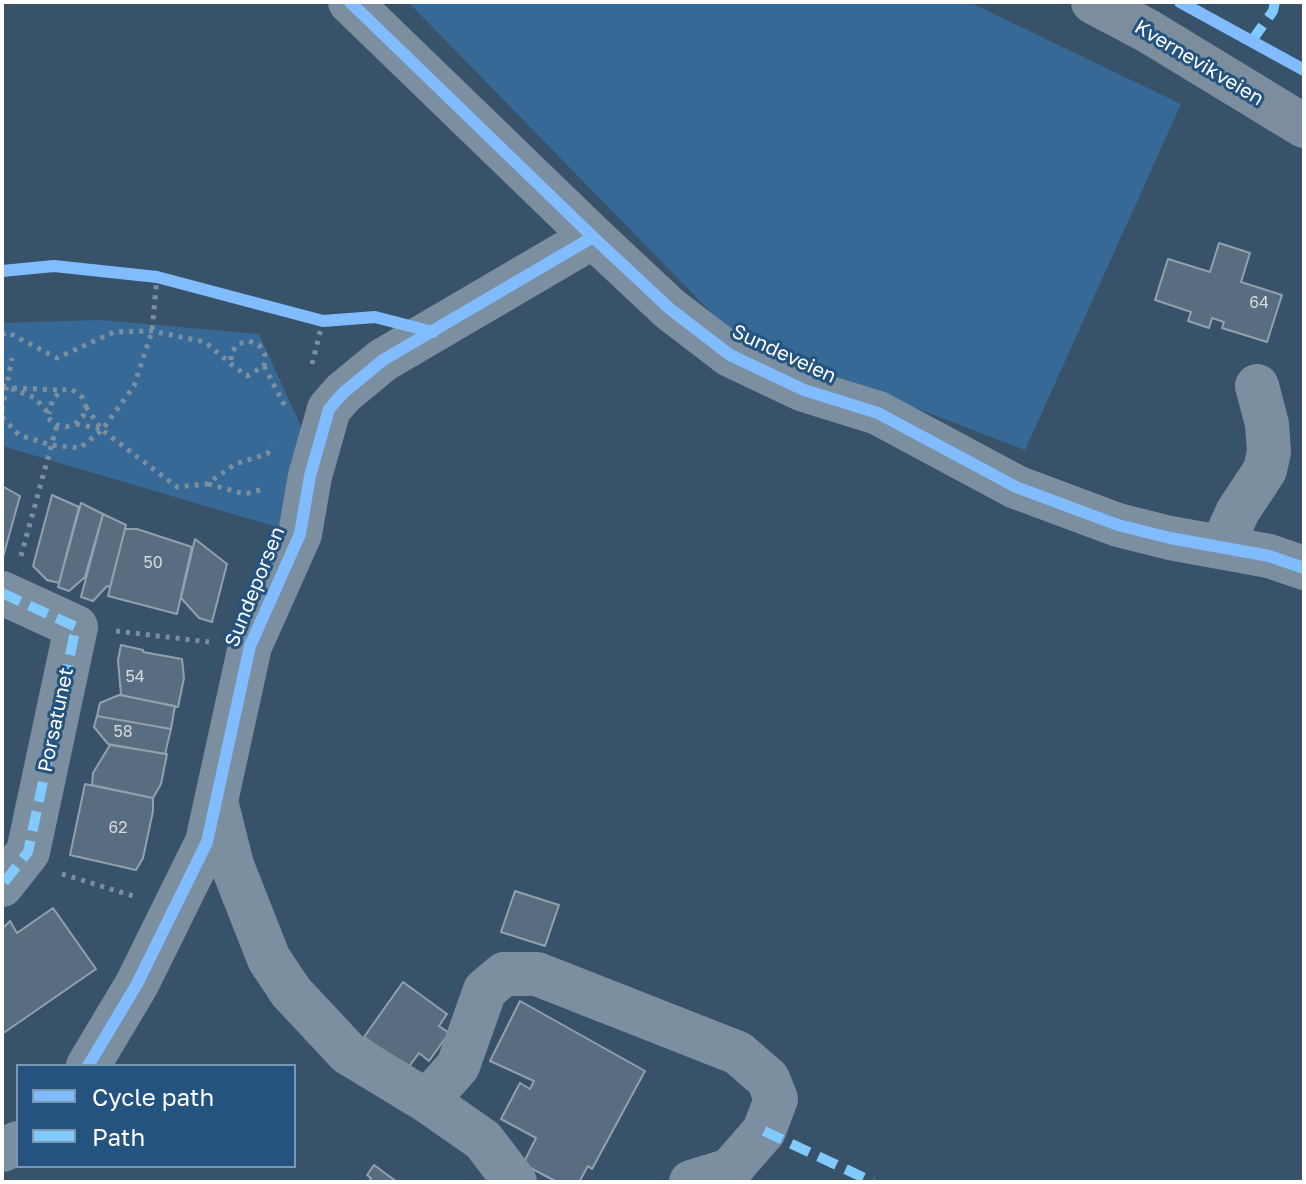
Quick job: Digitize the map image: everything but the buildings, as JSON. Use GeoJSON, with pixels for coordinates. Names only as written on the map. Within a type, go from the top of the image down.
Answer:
{"type":"FeatureCollection","features":[{"type":"Feature","properties":{"kind":"main road","name":"Kvernevikveien"},"geometry":{"type":"LineString","coordinates":[[1093,2],[1148,31],[1304,126]]}},
{"type":"Feature","properties":{"kind":"street","name":"Sundeveien"},"geometry":{"type":"LineString","coordinates":[[350,2],[670,309],[730,355],[804,390],[878,413],[1016,487],[1118,525],[1269,556],[1304,568]]}},
{"type":"Feature","properties":{"kind":"street","name":"Sundeporsen"},"geometry":{"type":"LineString","coordinates":[[89,1064],[137,984],[207,842],[250,646],[300,534],[310,476],[329,409],[343,393],[383,360],[593,237]]}},
{"type":"Feature","properties":{"kind":"street"},"geometry":{"type":"LineString","coordinates":[[1222,546],[1238,511],[1265,470],[1269,452],[1267,424],[1257,386]]}},
{"type":"Feature","properties":{"kind":"street"},"geometry":{"type":"LineString","coordinates":[[6,594],[76,627]]}},
{"type":"Feature","properties":{"kind":"street","name":"Porsatunet"},"geometry":{"type":"LineString","coordinates":[[15,868],[76,627]]}},
{"type":"Feature","properties":{"kind":"street","name":"Sundeporsen"},"geometry":{"type":"LineString","coordinates":[[217,805],[232,865],[269,959],[291,992],[348,1053],[427,1101],[483,1140],[515,1182]]}},
{"type":"Feature","properties":{"kind":"street"},"geometry":{"type":"LineString","coordinates":[[427,1101],[458,1066],[485,990],[504,974],[537,974],[738,1053],[768,1079],[776,1099],[764,1131],[730,1170],[691,1182]]}},
{"type":"Feature","properties":{"kind":"path"},"geometry":{"type":"LineString","coordinates":[[142,275],[172,281]]}},
{"type":"Feature","properties":{"kind":"path"},"geometry":{"type":"LineString","coordinates":[[2,417],[19,435],[51,445],[80,448],[102,430],[134,386],[152,331],[157,277]]}},
{"type":"Feature","properties":{"kind":"path"},"geometry":{"type":"LineString","coordinates":[[308,317],[330,320],[309,376]]}},
{"type":"Feature","properties":{"kind":"path"},"geometry":{"type":"LineString","coordinates":[[2,335],[7,332],[57,358],[114,332],[152,331],[205,342],[247,376],[264,366]]}},
{"type":"Feature","properties":{"kind":"path"},"geometry":{"type":"LineString","coordinates":[[231,364],[231,353],[238,344],[249,341],[259,345],[265,355],[264,366],[287,410],[296,400]]}},
{"type":"Feature","properties":{"kind":"path"},"geometry":{"type":"LineString","coordinates":[[2,410],[12,358]]}},
{"type":"Feature","properties":{"kind":"path"},"geometry":{"type":"LineString","coordinates":[[5,386],[71,389],[82,397],[102,430],[177,487],[207,484],[245,494],[270,488]]}},
{"type":"Feature","properties":{"kind":"path"},"geometry":{"type":"LineString","coordinates":[[5,386],[35,398],[49,414]]}},
{"type":"Feature","properties":{"kind":"path"},"geometry":{"type":"LineString","coordinates":[[61,390],[52,401],[49,414],[50,420],[57,425],[66,427],[75,424],[86,407]]}},
{"type":"Feature","properties":{"kind":"path"},"geometry":{"type":"LineString","coordinates":[[75,424],[102,430]]}},
{"type":"Feature","properties":{"kind":"path"},"geometry":{"type":"LineString","coordinates":[[6,594],[57,425]]}},
{"type":"Feature","properties":{"kind":"path"},"geometry":{"type":"LineString","coordinates":[[207,484],[235,464],[267,454],[275,443]]}},
{"type":"Feature","properties":{"kind":"path"},"geometry":{"type":"LineString","coordinates":[[76,627],[250,646]]}},
{"type":"Feature","properties":{"kind":"path"},"geometry":{"type":"LineString","coordinates":[[15,868],[47,869],[135,897]]}},
{"type":"Feature","properties":{"kind":"shaded area"},"geometry":{"type":"Polygon","coordinates":[[[408,2],[969,2],[1181,104],[1025,450],[737,339],[408,2]]]}},
{"type":"Feature","properties":{"kind":"shaded area"},"geometry":{"type":"Polygon","coordinates":[[[101,320],[259,334],[302,429],[287,530],[2,446],[2,323],[101,320]]]}},
{"type":"Feature","properties":{"kind":"marked path"},"geometry":{"type":"LineString","coordinates":[[1251,42],[1273,11],[1275,2]]}},
{"type":"Feature","properties":{"kind":"marked path"},"geometry":{"type":"LineString","coordinates":[[2,593],[76,627],[28,852],[2,885]]}},
{"type":"Feature","properties":{"kind":"marked path"},"geometry":{"type":"LineString","coordinates":[[764,1131],[873,1182]]}},
{"type":"Feature","properties":{"kind":"cycle path"},"geometry":{"type":"LineString","coordinates":[[350,2],[670,309],[730,355],[804,390],[878,413],[1016,487],[1118,525],[1269,556],[1304,568]]}},
{"type":"Feature","properties":{"kind":"cycle path"},"geometry":{"type":"LineString","coordinates":[[1180,2],[1304,70]]}},
{"type":"Feature","properties":{"kind":"cycle path"},"geometry":{"type":"LineString","coordinates":[[89,1064],[137,984],[207,842],[250,646],[300,534],[310,476],[329,409],[343,393],[383,360],[593,237]]}},
{"type":"Feature","properties":{"kind":"cycle path"},"geometry":{"type":"LineString","coordinates":[[2,271],[54,266],[157,277],[323,321],[375,317],[433,332]]}}]}
